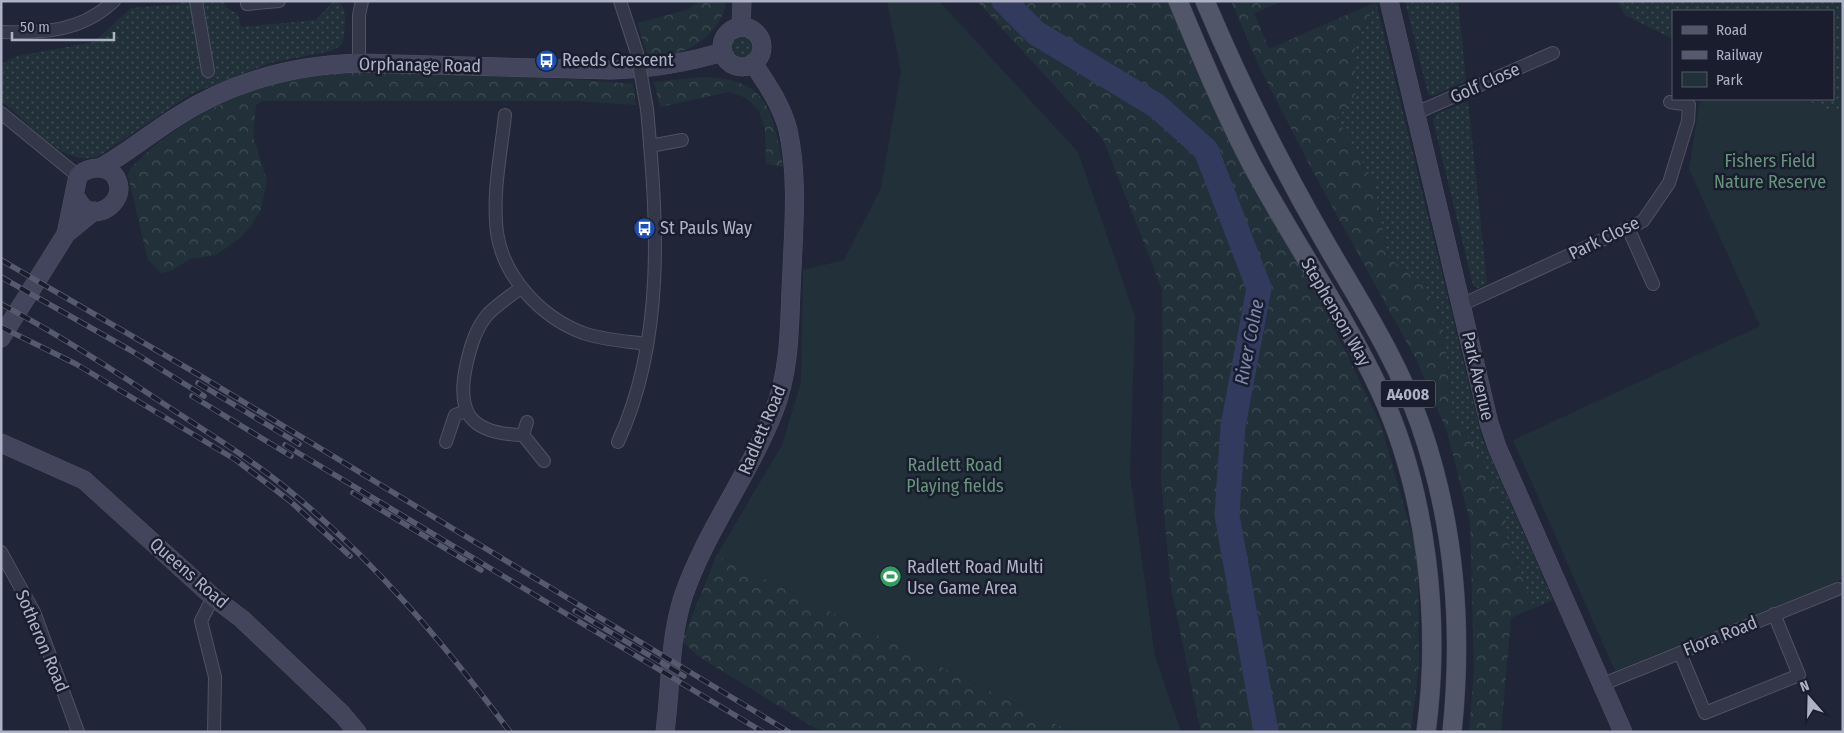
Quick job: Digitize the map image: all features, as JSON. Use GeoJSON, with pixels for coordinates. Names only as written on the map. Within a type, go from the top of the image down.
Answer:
{"type":"FeatureCollection","features":[{"type":"Feature","properties":{"kind":"main road","name":"Stephenson Way"},"geometry":{"type":"LineString","coordinates":[[1178,1],[1225,110],[1252,164],[1353,340],[1380,391],[1394,424],[1415,500],[1425,549],[1432,664],[1426,732]]}},
{"type":"Feature","properties":{"kind":"main road","name":"Stephenson Way"},"geometry":{"type":"LineString","coordinates":[[1206,1],[1271,144],[1377,332],[1403,382],[1422,430],[1442,502],[1451,553],[1457,618],[1457,663],[1452,732]]}},
{"type":"Feature","properties":{"kind":"street"},"geometry":{"type":"LineString","coordinates":[[1,32],[28,33],[67,29],[103,12],[114,1]]}},
{"type":"Feature","properties":{"kind":"street"},"geometry":{"type":"LineString","coordinates":[[196,1],[208,71]]}},
{"type":"Feature","properties":{"kind":"street"},"geometry":{"type":"LineString","coordinates":[[247,4],[279,1]]}},
{"type":"Feature","properties":{"kind":"street"},"geometry":{"type":"LineString","coordinates":[[359,62],[359,15],[362,1]]}},
{"type":"Feature","properties":{"kind":"street"},"geometry":{"type":"LineString","coordinates":[[618,442],[637,390],[647,344],[653,302],[655,249],[650,146],[646,109],[637,53],[620,1]]}},
{"type":"Feature","properties":{"kind":"street"},"geometry":{"type":"LineString","coordinates":[[741,27],[742,1]]}},
{"type":"Feature","properties":{"kind":"street","name":"Park Avenue"},"geometry":{"type":"LineString","coordinates":[[1390,1],[1489,423],[1497,447],[1624,732]]}},
{"type":"Feature","properties":{"kind":"street"},"geometry":{"type":"LineString","coordinates":[[741,27],[753,31],[761,41],[761,53],[748,66],[735,66],[725,58],[723,52],[722,46],[726,36],[730,31],[741,27]]}},
{"type":"Feature","properties":{"kind":"street","name":"Orphanage Road"},"geometry":{"type":"LineString","coordinates":[[66,234],[68,214],[75,197],[74,190],[78,176],[84,170],[93,167],[102,168],[136,148],[176,117],[238,86],[287,70],[359,62],[611,70],[670,65],[723,52]]}},
{"type":"Feature","properties":{"kind":"street","name":"Golf Close"},"geometry":{"type":"LineString","coordinates":[[1416,113],[1553,53]]}},
{"type":"Feature","properties":{"kind":"street","name":"Radlett Road"},"geometry":{"type":"LineString","coordinates":[[665,732],[675,628],[684,595],[703,552],[766,430],[783,388],[788,356],[795,230],[793,161],[787,128],[781,110],[753,63]]}},
{"type":"Feature","properties":{"kind":"street","name":"Park Close"},"geometry":{"type":"LineString","coordinates":[[1462,305],[1643,221],[1669,183],[1688,120],[1689,105],[1670,102]]}},
{"type":"Feature","properties":{"kind":"street"},"geometry":{"type":"LineString","coordinates":[[1,114],[78,176]]}},
{"type":"Feature","properties":{"kind":"street"},"geometry":{"type":"LineString","coordinates":[[505,115],[496,200],[497,234],[505,258],[521,288],[543,310],[571,327],[598,337],[647,344]]}},
{"type":"Feature","properties":{"kind":"street"},"geometry":{"type":"LineString","coordinates":[[650,146],[682,140]]}},
{"type":"Feature","properties":{"kind":"street","name":"Orphanage Road"},"geometry":{"type":"LineString","coordinates":[[1,338],[66,234],[94,212],[104,210],[112,205],[117,198],[119,188],[116,179],[136,148]]}},
{"type":"Feature","properties":{"kind":"street"},"geometry":{"type":"LineString","coordinates":[[102,168],[110,172],[116,179]]}},
{"type":"Feature","properties":{"kind":"street"},"geometry":{"type":"LineString","coordinates":[[75,197],[86,209],[94,212]]}},
{"type":"Feature","properties":{"kind":"street"},"geometry":{"type":"LineString","coordinates":[[1628,228],[1653,284]]}},
{"type":"Feature","properties":{"kind":"street"},"geometry":{"type":"LineString","coordinates":[[521,288],[488,314],[471,342],[462,381],[462,401],[466,411],[475,423],[486,430],[499,434],[523,435],[544,461]]}},
{"type":"Feature","properties":{"kind":"street"},"geometry":{"type":"LineString","coordinates":[[446,442],[456,415],[466,411]]}},
{"type":"Feature","properties":{"kind":"street"},"geometry":{"type":"LineString","coordinates":[[523,435],[527,422]]}},
{"type":"Feature","properties":{"kind":"street","name":"Queens Road"},"geometry":{"type":"LineString","coordinates":[[1,443],[84,480],[213,597],[242,619],[342,714],[357,732]]}},
{"type":"Feature","properties":{"kind":"street","name":"Sotheron Road"},"geometry":{"type":"LineString","coordinates":[[1,552],[34,612],[78,732]]}},
{"type":"Feature","properties":{"kind":"street","name":"Flora Road"},"geometry":{"type":"LineString","coordinates":[[1603,684],[1838,589]]}},
{"type":"Feature","properties":{"kind":"street"},"geometry":{"type":"LineString","coordinates":[[213,597],[201,621],[215,678],[214,732]]}},
{"type":"Feature","properties":{"kind":"street"},"geometry":{"type":"LineString","coordinates":[[1680,653],[1705,713],[1799,675],[1774,614]]}},
{"type":"Feature","properties":{"kind":"green space"},"geometry":{"type":"Polygon","coordinates":[[[181,1],[224,1],[225,7],[238,14],[241,27],[316,20],[333,2],[339,1],[344,8],[344,38],[340,46],[331,51],[270,63],[191,94],[99,156],[85,158],[71,155],[58,149],[1,101],[1,64],[17,56],[94,42],[131,8],[181,4],[181,1]]]}},
{"type":"Feature","properties":{"kind":"green space"},"geometry":{"type":"Polygon","coordinates":[[[702,1],[726,1],[721,18],[711,33],[688,49],[672,54],[648,57],[637,23],[683,11],[702,1]]]}},
{"type":"Feature","properties":{"kind":"green space","name":"Radlett Road Playing fields"},"geometry":{"type":"Polygon","coordinates":[[[887,1],[939,1],[1078,152],[1135,316],[1130,474],[1155,656],[1181,732],[1072,732],[717,555],[782,445],[801,382],[803,270],[844,260],[881,188],[901,71],[887,1]]]}},
{"type":"Feature","properties":{"kind":"green space"},"geometry":{"type":"Polygon","coordinates":[[[977,1],[1169,1],[1195,69],[1233,143],[1319,297],[1381,425],[1418,556],[1419,666],[1411,732],[1201,732],[1171,588],[1161,480],[1163,389],[1162,289],[1103,139],[977,1]]]}},
{"type":"Feature","properties":{"kind":"green space"},"geometry":{"type":"Polygon","coordinates":[[[1231,1],[1283,1],[1254,13],[1269,49],[1376,2],[1355,47],[1355,97],[1337,118],[1374,182],[1388,258],[1424,283],[1442,321],[1453,413],[1481,458],[1505,509],[1507,540],[1534,608],[1511,618],[1501,732],[1469,732],[1474,670],[1470,521],[1447,432],[1417,361],[1310,166],[1259,66],[1231,1]]]}},
{"type":"Feature","properties":{"kind":"green space"},"geometry":{"type":"Polygon","coordinates":[[[1405,1],[1458,1],[1466,81],[1432,96],[1428,94],[1405,1]]]}},
{"type":"Feature","properties":{"kind":"green space"},"geometry":{"type":"Polygon","coordinates":[[[1617,1],[1843,1],[1843,116],[1805,100],[1834,100],[1834,10],[1672,10],[1672,38],[1625,15],[1617,1]]]}},
{"type":"Feature","properties":{"kind":"green space"},"geometry":{"type":"Polygon","coordinates":[[[1376,2],[1482,438],[1553,600],[1534,608],[1507,540],[1505,509],[1481,458],[1453,413],[1442,321],[1424,283],[1388,258],[1374,182],[1337,118],[1355,97],[1355,47],[1376,2]]]}},
{"type":"Feature","properties":{"kind":"green space"},"geometry":{"type":"Polygon","coordinates":[[[743,36],[751,40],[755,48],[751,56],[743,60],[735,56],[731,48],[735,40],[743,36]]]}},
{"type":"Feature","properties":{"kind":"green space"},"geometry":{"type":"Polygon","coordinates":[[[405,73],[573,79],[633,84],[636,105],[576,101],[262,101],[256,105],[253,136],[267,181],[261,209],[251,226],[239,239],[216,255],[190,259],[171,271],[161,273],[148,260],[128,176],[131,168],[137,162],[176,130],[196,117],[240,95],[285,80],[330,74],[405,73]]]}},
{"type":"Feature","properties":{"kind":"green space"},"geometry":{"type":"Polygon","coordinates":[[[700,77],[741,83],[754,91],[770,113],[783,167],[766,164],[765,130],[759,111],[746,98],[729,92],[660,107],[654,82],[700,77]]]}},
{"type":"Feature","properties":{"kind":"green space","name":"Fishers Field Nature Reserve"},"geometry":{"type":"Polygon","coordinates":[[[1700,100],[1805,100],[1843,116],[1843,579],[1615,671],[1513,440],[1760,326],[1689,169],[1700,100]]]}},
{"type":"Feature","properties":{"kind":"green space"},"geometry":{"type":"Polygon","coordinates":[[[1468,101],[1487,283],[1478,288],[1473,285],[1433,120],[1437,114],[1468,101]]]}},
{"type":"Feature","properties":{"kind":"green space"},"geometry":{"type":"Polygon","coordinates":[[[717,555],[1072,732],[821,732],[698,656],[682,641],[717,555]]]}},
{"type":"Feature","properties":{"kind":"waterway","name":"River Colne"},"geometry":{"type":"LineString","coordinates":[[1004,1],[1036,33],[1157,106],[1206,150],[1259,288],[1233,426],[1227,515],[1266,732]]}},
{"type":"Feature","properties":{"kind":"railway"},"geometry":{"type":"LineString","coordinates":[[1,260],[199,375],[789,732]]}},
{"type":"Feature","properties":{"kind":"railway"},"geometry":{"type":"LineString","coordinates":[[1,277],[130,350],[204,396]]}},
{"type":"Feature","properties":{"kind":"railway"},"geometry":{"type":"LineString","coordinates":[[1,304],[113,370],[236,451],[286,488],[348,543],[406,603],[459,666],[510,732]]}},
{"type":"Feature","properties":{"kind":"railway"},"geometry":{"type":"LineString","coordinates":[[1,327],[76,364],[236,460],[290,501],[350,556]]}},
{"type":"Feature","properties":{"kind":"railway"},"geometry":{"type":"LineString","coordinates":[[198,383],[299,444]]}},
{"type":"Feature","properties":{"kind":"railway"},"geometry":{"type":"LineString","coordinates":[[192,396],[291,456]]}},
{"type":"Feature","properties":{"kind":"railway"},"geometry":{"type":"LineString","coordinates":[[285,445],[763,732]]}},
{"type":"Feature","properties":{"kind":"railway"},"geometry":{"type":"LineString","coordinates":[[353,493],[481,570]]}},
{"type":"Feature","properties":{"kind":"railway"},"geometry":{"type":"LineString","coordinates":[[575,611],[684,676]]}},
{"type":"Feature","properties":{"kind":"place","name":"Reeds Crescent"},"geometry":{"type":"Point","coordinates":[546,60]}},
{"type":"Feature","properties":{"kind":"place","name":"St Pauls Way"},"geometry":{"type":"Point","coordinates":[644,228]}},
{"type":"Feature","properties":{"kind":"place","name":"Radlett Road Multi Use Game Area"},"geometry":{"type":"Point","coordinates":[891,577]}}]}
